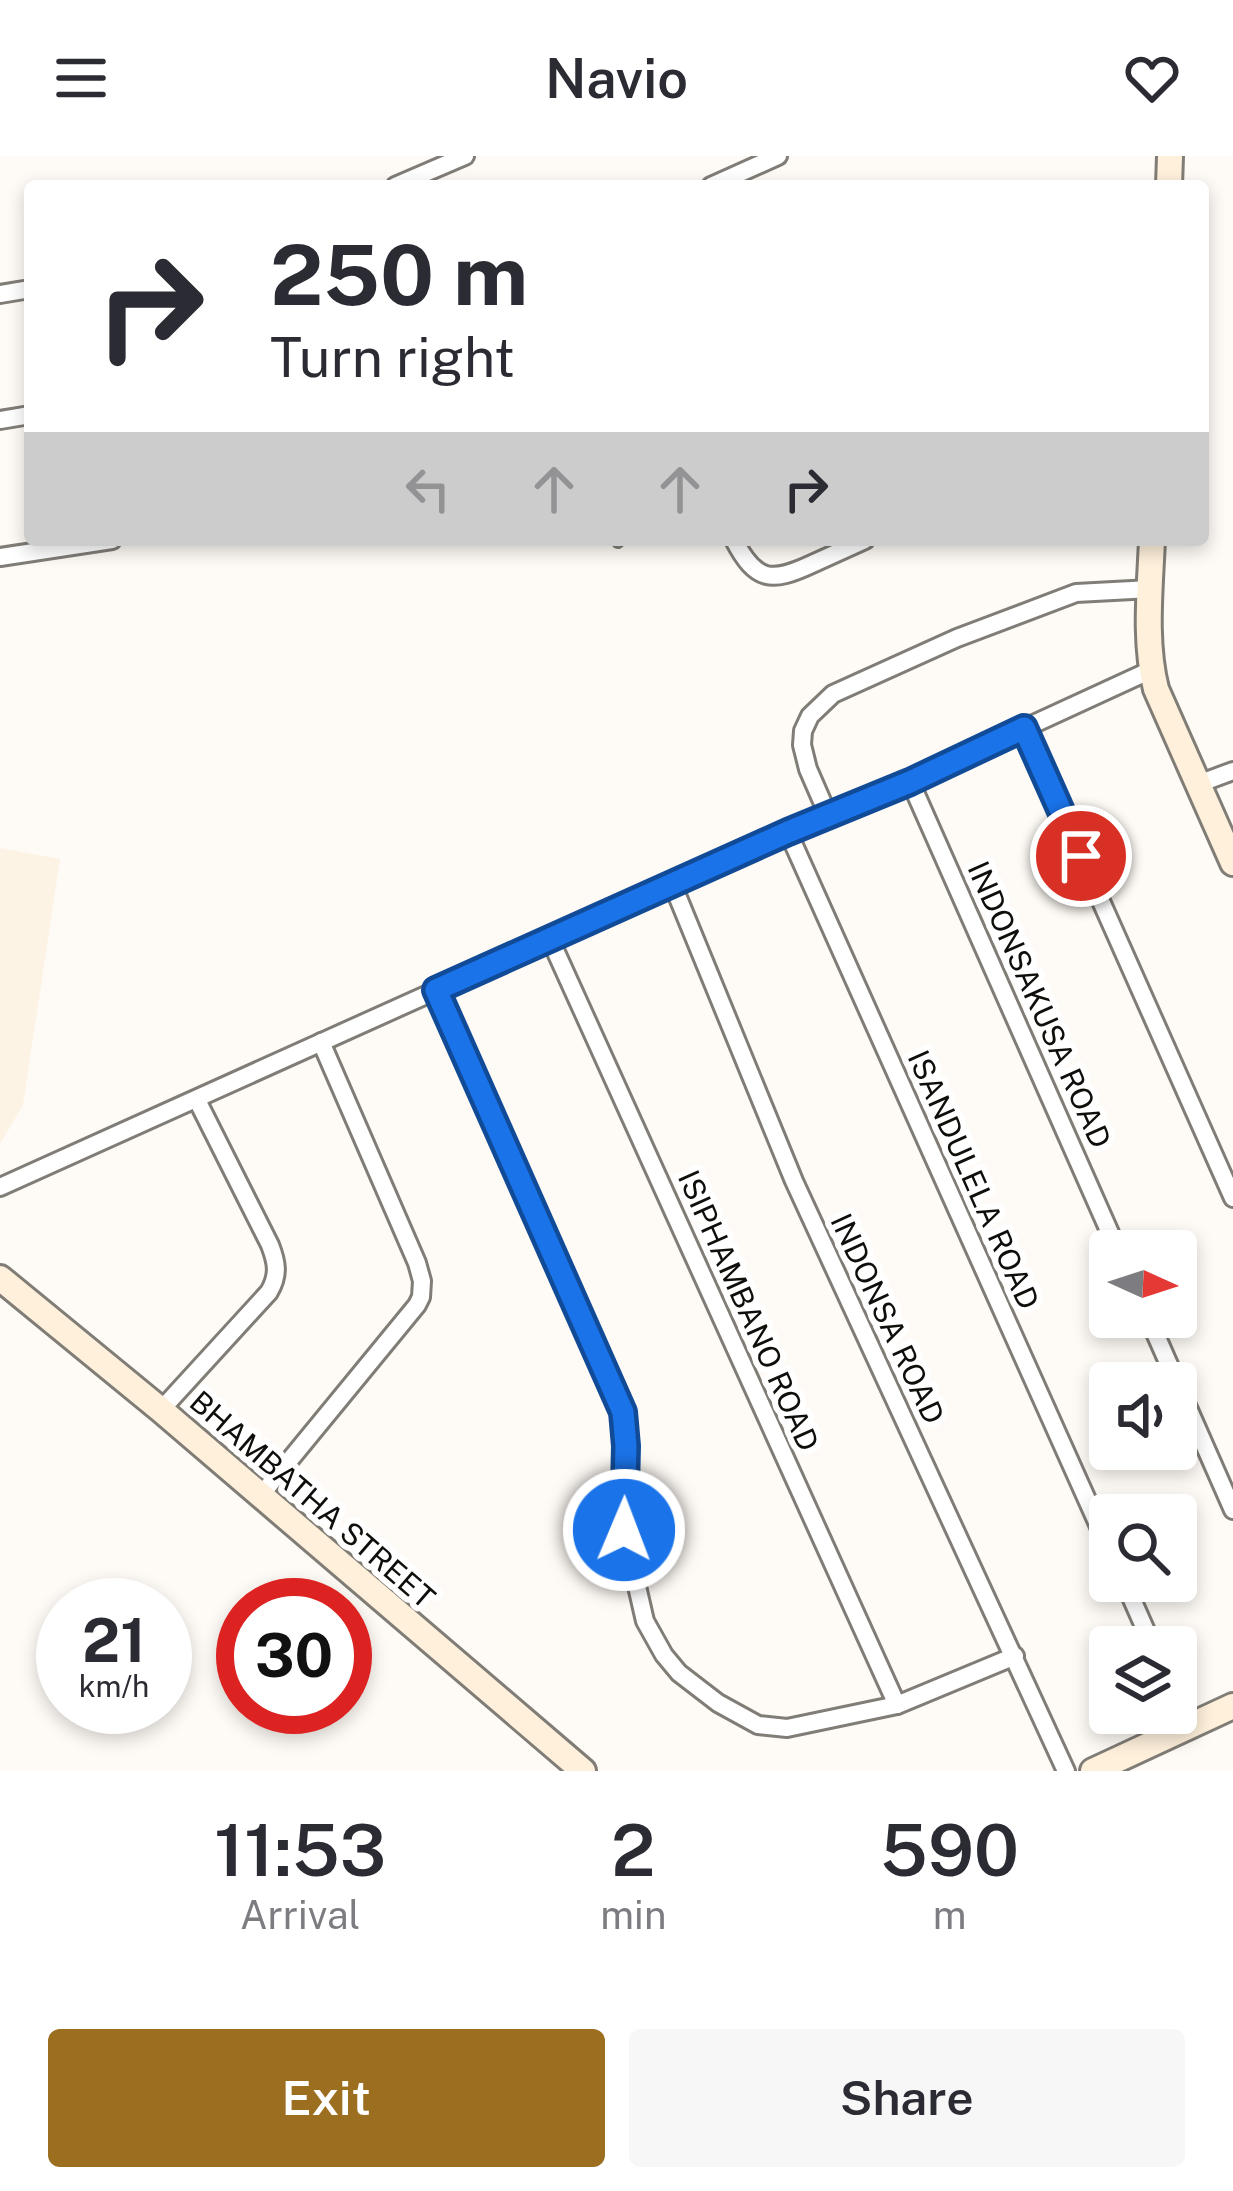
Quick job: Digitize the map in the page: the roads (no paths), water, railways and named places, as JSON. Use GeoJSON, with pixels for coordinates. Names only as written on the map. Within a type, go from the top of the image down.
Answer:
{"type":"FeatureCollection","features":[{"type":"Feature","properties":{"kind":"street"},"geometry":{"type":"LineString","coordinates":[[409,180],[465,156]]}},
{"type":"Feature","properties":{"kind":"street"},"geometry":{"type":"LineString","coordinates":[[724,180],[778,156]]}},
{"type":"Feature","properties":{"kind":"street"},"geometry":{"type":"LineString","coordinates":[[0,557],[72,546]]}},
{"type":"Feature","properties":{"kind":"street"},"geometry":{"type":"LineString","coordinates":[[737,546],[745,561],[772,578],[852,546]]}},
{"type":"Feature","properties":{"kind":"street"},"geometry":{"type":"LineString","coordinates":[[1152,546],[1151,670],[1233,862]]}},
{"type":"Feature","properties":{"kind":"street"},"geometry":{"type":"LineString","coordinates":[[828,815],[802,745],[809,716],[833,694],[957,638],[1076,593],[1151,589]]}},
{"type":"Feature","properties":{"kind":"street"},"geometry":{"type":"LineString","coordinates":[[0,1187],[1151,670]]}},
{"type":"Feature","properties":{"kind":"street"},"geometry":{"type":"LineString","coordinates":[[1024,728],[1233,1198]]}},
{"type":"Feature","properties":{"kind":"street"},"geometry":{"type":"LineString","coordinates":[[1198,784],[1233,771]]}},
{"type":"Feature","properties":{"kind":"street","name":"INDONSAKUSA ROAD"},"geometry":{"type":"LineString","coordinates":[[910,782],[1109,1230]]}},
{"type":"Feature","properties":{"kind":"street","name":"ISANDULELA ROAD"},"geometry":{"type":"LineString","coordinates":[[788,832],[1089,1504]]}},
{"type":"Feature","properties":{"kind":"street","name":"INDONSA ROAD"},"geometry":{"type":"LineString","coordinates":[[672,884],[794,1181],[1066,1771]]}},
{"type":"Feature","properties":{"kind":"street","name":"ISIPHAMBANO ROAD"},"geometry":{"type":"LineString","coordinates":[[550,939],[897,1705]]}},
{"type":"Feature","properties":{"kind":"street"},"geometry":{"type":"LineString","coordinates":[[436,990],[623,1412],[624,1530],[646,1621],[664,1655],[718,1703],[768,1728],[802,1726],[897,1705],[1015,1656]]}},
{"type":"Feature","properties":{"kind":"street"},"geometry":{"type":"LineString","coordinates":[[262,1495],[417,1305],[422,1289],[417,1263],[321,1042]]}},
{"type":"Feature","properties":{"kind":"street"},"geometry":{"type":"LineString","coordinates":[[161,1409],[269,1292],[276,1275],[270,1245],[197,1100]]}},
{"type":"Feature","properties":{"kind":"street","name":"BHAMBATHA STREET"},"geometry":{"type":"LineString","coordinates":[[0,1278],[161,1409],[583,1771]]}},
{"type":"Feature","properties":{"kind":"street"},"geometry":{"type":"LineString","coordinates":[[1157,1338],[1233,1510]]}},
{"type":"Feature","properties":{"kind":"street"},"geometry":{"type":"LineString","coordinates":[[1197,1722],[1233,1706]]}},
{"type":"Feature","properties":{"kind":"street"},"geometry":{"type":"LineString","coordinates":[[1093,1771],[1172,1734]]}}]}
